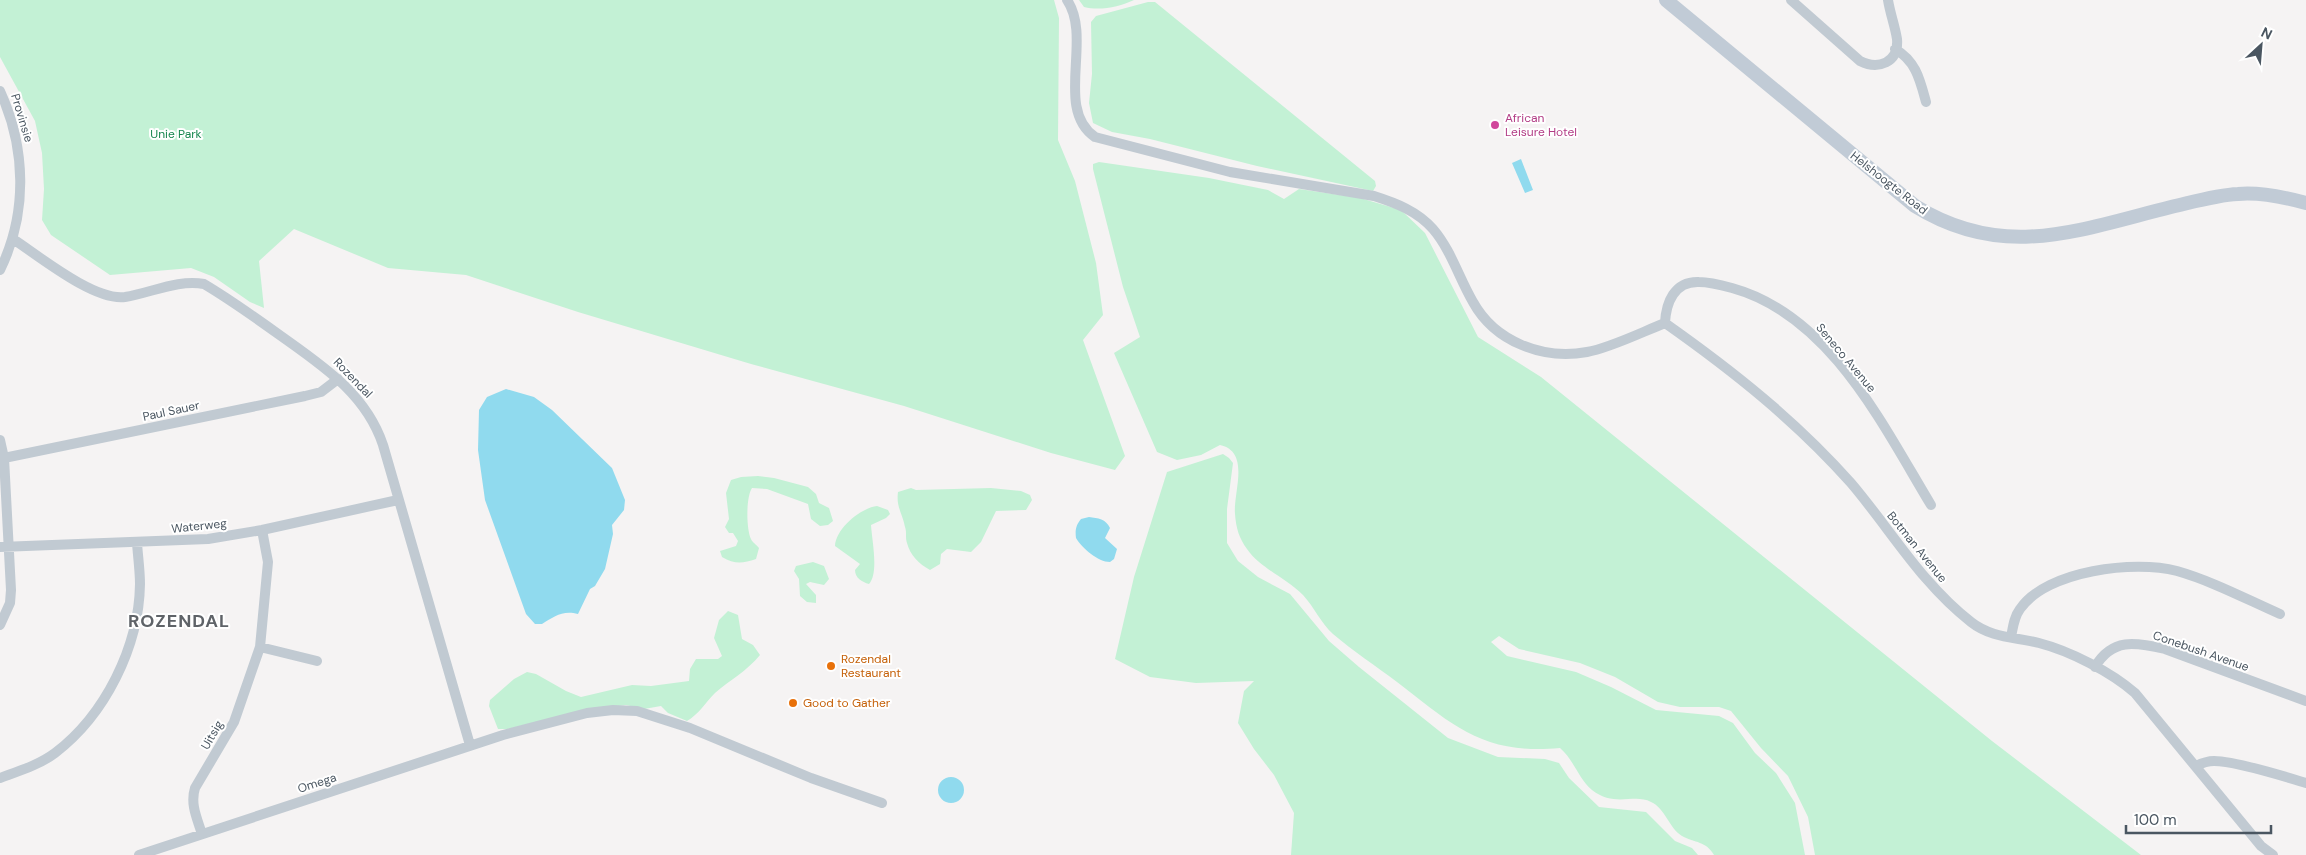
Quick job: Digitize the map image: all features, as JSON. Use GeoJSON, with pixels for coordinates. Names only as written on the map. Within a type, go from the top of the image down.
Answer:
{"type":"FeatureCollection","features":[{"type":"Feature","properties":{"kind":"main road","name":"Helshoogte Road"},"geometry":{"type":"LineString","coordinates":[[1666,0],[1914,206],[1940,221],[1969,232],[1998,237],[2043,236],[2200,200],[2238,194],[2260,194],[2306,203]]}},
{"type":"Feature","properties":{"kind":"street"},"geometry":{"type":"LineString","coordinates":[[1067,0],[1076,20],[1077,112],[1086,131],[1095,137],[1230,172],[1366,194],[1394,202],[1414,213],[1432,229],[1450,254],[1474,304],[1487,320],[1505,336],[1540,352],[1563,355],[1588,352],[1665,323]]}},
{"type":"Feature","properties":{"kind":"street"},"geometry":{"type":"LineString","coordinates":[[1790,0],[1860,62],[1869,66],[1887,63],[1895,49],[1897,40],[1888,0]]}},
{"type":"Feature","properties":{"kind":"street"},"geometry":{"type":"LineString","coordinates":[[1895,49],[1909,58],[1917,70],[1926,102]]}},
{"type":"Feature","properties":{"kind":"street","name":"Provinsie"},"geometry":{"type":"LineString","coordinates":[[0,91],[17,138],[20,162],[20,186],[13,239],[0,270]]}},
{"type":"Feature","properties":{"kind":"street","name":"Rozendal"},"geometry":{"type":"LineString","coordinates":[[13,239],[99,294],[124,297],[188,282],[204,284],[257,319],[338,379],[362,404],[379,431],[470,745]]}},
{"type":"Feature","properties":{"kind":"street","name":"Seneco Avenue"},"geometry":{"type":"LineString","coordinates":[[1665,323],[1669,300],[1675,291],[1691,282],[1716,284],[1752,294],[1783,311],[1803,326],[1853,380],[1931,505]]}},
{"type":"Feature","properties":{"kind":"street","name":"Botman Avenue"},"geometry":{"type":"LineString","coordinates":[[1665,323],[1770,402],[1807,436],[1851,484],[1917,570],[1937,592],[1981,629],[2051,646],[2114,677],[2135,693],[2260,846],[2273,855]]}},
{"type":"Feature","properties":{"kind":"street","name":"Paul Sauer"},"geometry":{"type":"LineString","coordinates":[[4,458],[313,394],[321,392],[338,379]]}},
{"type":"Feature","properties":{"kind":"street"},"geometry":{"type":"LineString","coordinates":[[0,440],[4,458],[5,547],[10,603],[0,625]]}},
{"type":"Feature","properties":{"kind":"street","name":"Waterweg"},"geometry":{"type":"LineString","coordinates":[[5,547],[208,539],[262,530],[398,500]]}},
{"type":"Feature","properties":{"kind":"street","name":"Uitsig"},"geometry":{"type":"LineString","coordinates":[[202,834],[193,807],[192,797],[194,788],[234,722],[260,647],[268,562],[262,530]]}},
{"type":"Feature","properties":{"kind":"street"},"geometry":{"type":"LineString","coordinates":[[0,778],[22,770],[55,753],[88,720],[105,697],[123,660],[135,622],[140,585],[137,543]]}},
{"type":"Feature","properties":{"kind":"street"},"geometry":{"type":"LineString","coordinates":[[2010,637],[2014,618],[2030,598],[2052,584],[2074,576],[2104,569],[2124,567],[2156,567],[2177,571],[2280,614]]}},
{"type":"Feature","properties":{"kind":"street","name":"Conebush Avenue"},"geometry":{"type":"LineString","coordinates":[[2095,667],[2108,650],[2118,645],[2148,645],[2165,649],[2306,701]]}},
{"type":"Feature","properties":{"kind":"street"},"geometry":{"type":"LineString","coordinates":[[260,647],[317,661]]}},
{"type":"Feature","properties":{"kind":"street","name":"Omega"},"geometry":{"type":"LineString","coordinates":[[139,855],[470,745],[587,713],[614,710],[637,711],[690,728],[810,778],[882,803]]}},
{"type":"Feature","properties":{"kind":"street"},"geometry":{"type":"LineString","coordinates":[[2196,766],[2205,762],[2223,762],[2306,783]]}},
{"type":"Feature","properties":{"kind":"green space","name":"Unie Park"},"geometry":{"type":"Polygon","coordinates":[[[0,0],[1054,0],[1059,18],[1058,140],[1075,181],[1096,263],[1103,315],[1083,340],[1125,456],[1115,470],[1051,453],[904,406],[751,364],[578,312],[466,275],[388,268],[294,229],[259,261],[264,308],[250,302],[214,277],[191,268],[110,275],[51,235],[42,220],[44,189],[42,153],[35,121],[0,57],[0,0]]]}},
{"type":"Feature","properties":{"kind":"green space"},"geometry":{"type":"Polygon","coordinates":[[[1079,0],[1134,0],[1122,5],[1096,9],[1084,7],[1079,0]]]}},
{"type":"Feature","properties":{"kind":"green space"},"geometry":{"type":"Polygon","coordinates":[[[1148,2],[1155,2],[1375,181],[1376,186],[1373,191],[1257,166],[1150,139],[1112,132],[1093,123],[1089,103],[1092,74],[1091,22],[1096,16],[1148,2]]]}},
{"type":"Feature","properties":{"kind":"green space"},"geometry":{"type":"Polygon","coordinates":[[[1099,162],[1209,178],[1268,190],[1284,199],[1299,189],[1360,198],[1401,210],[1425,233],[1478,337],[1541,377],[1992,741],[2141,855],[1815,855],[1808,817],[1788,776],[1761,748],[1731,711],[1719,707],[1680,707],[1658,702],[1615,677],[1580,663],[1519,649],[1499,636],[1491,642],[1507,656],[1576,672],[1656,710],[1719,716],[1733,723],[1755,753],[1776,773],[1795,803],[1805,855],[1714,855],[1704,845],[1682,836],[1660,809],[1651,802],[1638,799],[1609,798],[1592,790],[1560,748],[1533,749],[1510,747],[1490,742],[1453,724],[1333,634],[1303,595],[1252,556],[1242,541],[1237,528],[1235,505],[1238,464],[1235,456],[1229,449],[1220,445],[1201,455],[1177,460],[1157,452],[1114,353],[1140,337],[1123,287],[1093,169],[1093,164],[1099,162]]]}},
{"type":"Feature","properties":{"kind":"green space"},"geometry":{"type":"Polygon","coordinates":[[[1223,454],[1233,463],[1227,509],[1227,543],[1238,561],[1258,577],[1290,594],[1329,641],[1359,667],[1448,738],[1498,757],[1545,759],[1559,763],[1569,778],[1599,807],[1646,812],[1675,841],[1692,848],[1698,855],[1291,855],[1294,813],[1274,775],[1254,749],[1238,723],[1244,691],[1254,681],[1196,683],[1150,677],[1115,659],[1134,577],[1167,472],[1223,454]]]}},
{"type":"Feature","properties":{"kind":"green space"},"geometry":{"type":"Polygon","coordinates":[[[758,476],[808,487],[816,494],[819,503],[829,508],[833,521],[828,525],[820,526],[811,519],[808,504],[767,489],[752,488],[748,505],[748,520],[749,534],[752,541],[759,548],[756,559],[746,562],[730,561],[722,557],[720,551],[736,546],[738,541],[733,533],[729,533],[725,527],[729,519],[726,493],[731,480],[741,477],[758,476]]]}},
{"type":"Feature","properties":{"kind":"green space"},"geometry":{"type":"Polygon","coordinates":[[[911,488],[916,490],[991,488],[1021,491],[1030,495],[1032,500],[1026,510],[996,511],[981,542],[971,552],[947,549],[941,554],[940,564],[930,570],[916,559],[906,541],[906,529],[898,502],[898,492],[911,488]]]}},
{"type":"Feature","properties":{"kind":"green space"},"geometry":{"type":"Polygon","coordinates":[[[877,506],[888,510],[890,514],[871,525],[874,572],[869,584],[861,581],[856,575],[855,570],[860,564],[835,546],[840,532],[850,520],[864,511],[877,506]]]}},
{"type":"Feature","properties":{"kind":"green space"},"geometry":{"type":"Polygon","coordinates":[[[813,562],[824,566],[829,579],[824,585],[810,582],[806,584],[816,595],[816,603],[807,602],[800,596],[799,579],[794,571],[796,566],[813,562]]]}},
{"type":"Feature","properties":{"kind":"green space"},"geometry":{"type":"Polygon","coordinates":[[[728,611],[738,615],[742,639],[753,645],[760,655],[744,671],[715,693],[687,721],[668,713],[661,706],[644,709],[626,705],[576,712],[508,729],[498,729],[489,706],[490,700],[514,679],[527,672],[536,674],[581,697],[632,685],[651,686],[689,681],[690,669],[696,659],[718,659],[722,656],[714,638],[719,620],[728,611]]]}},
{"type":"Feature","properties":{"kind":"water"},"geometry":{"type":"Polygon","coordinates":[[[1521,159],[1533,190],[1525,193],[1512,163],[1521,159]]]}},
{"type":"Feature","properties":{"kind":"water"},"geometry":{"type":"Polygon","coordinates":[[[506,389],[534,397],[552,410],[612,468],[625,500],[624,510],[612,525],[613,534],[605,569],[595,586],[590,589],[578,614],[563,614],[542,624],[535,624],[526,614],[485,500],[478,450],[479,410],[487,397],[506,389]]]}},
{"type":"Feature","properties":{"kind":"water"},"geometry":{"type":"Polygon","coordinates":[[[1089,517],[1104,521],[1110,528],[1105,538],[1117,549],[1114,559],[1110,562],[1100,560],[1091,554],[1076,538],[1078,523],[1081,519],[1089,517]]]}},
{"type":"Feature","properties":{"kind":"water"},"geometry":{"type":"Polygon","coordinates":[[[951,777],[960,781],[964,790],[960,799],[951,803],[942,799],[938,790],[942,781],[951,777]]]}},
{"type":"Feature","properties":{"kind":"place","name":"African Leisure Hotel"},"geometry":{"type":"Point","coordinates":[1495,125]}},
{"type":"Feature","properties":{"kind":"place","name":"Rozendal Restaurant"},"geometry":{"type":"Point","coordinates":[831,666]}},
{"type":"Feature","properties":{"kind":"place","name":"Good to Gather"},"geometry":{"type":"Point","coordinates":[793,703]}},
{"type":"Feature","properties":{"kind":"district","name":"ROZENDAL"},"geometry":{"type":"Point","coordinates":[179,621]}}]}
